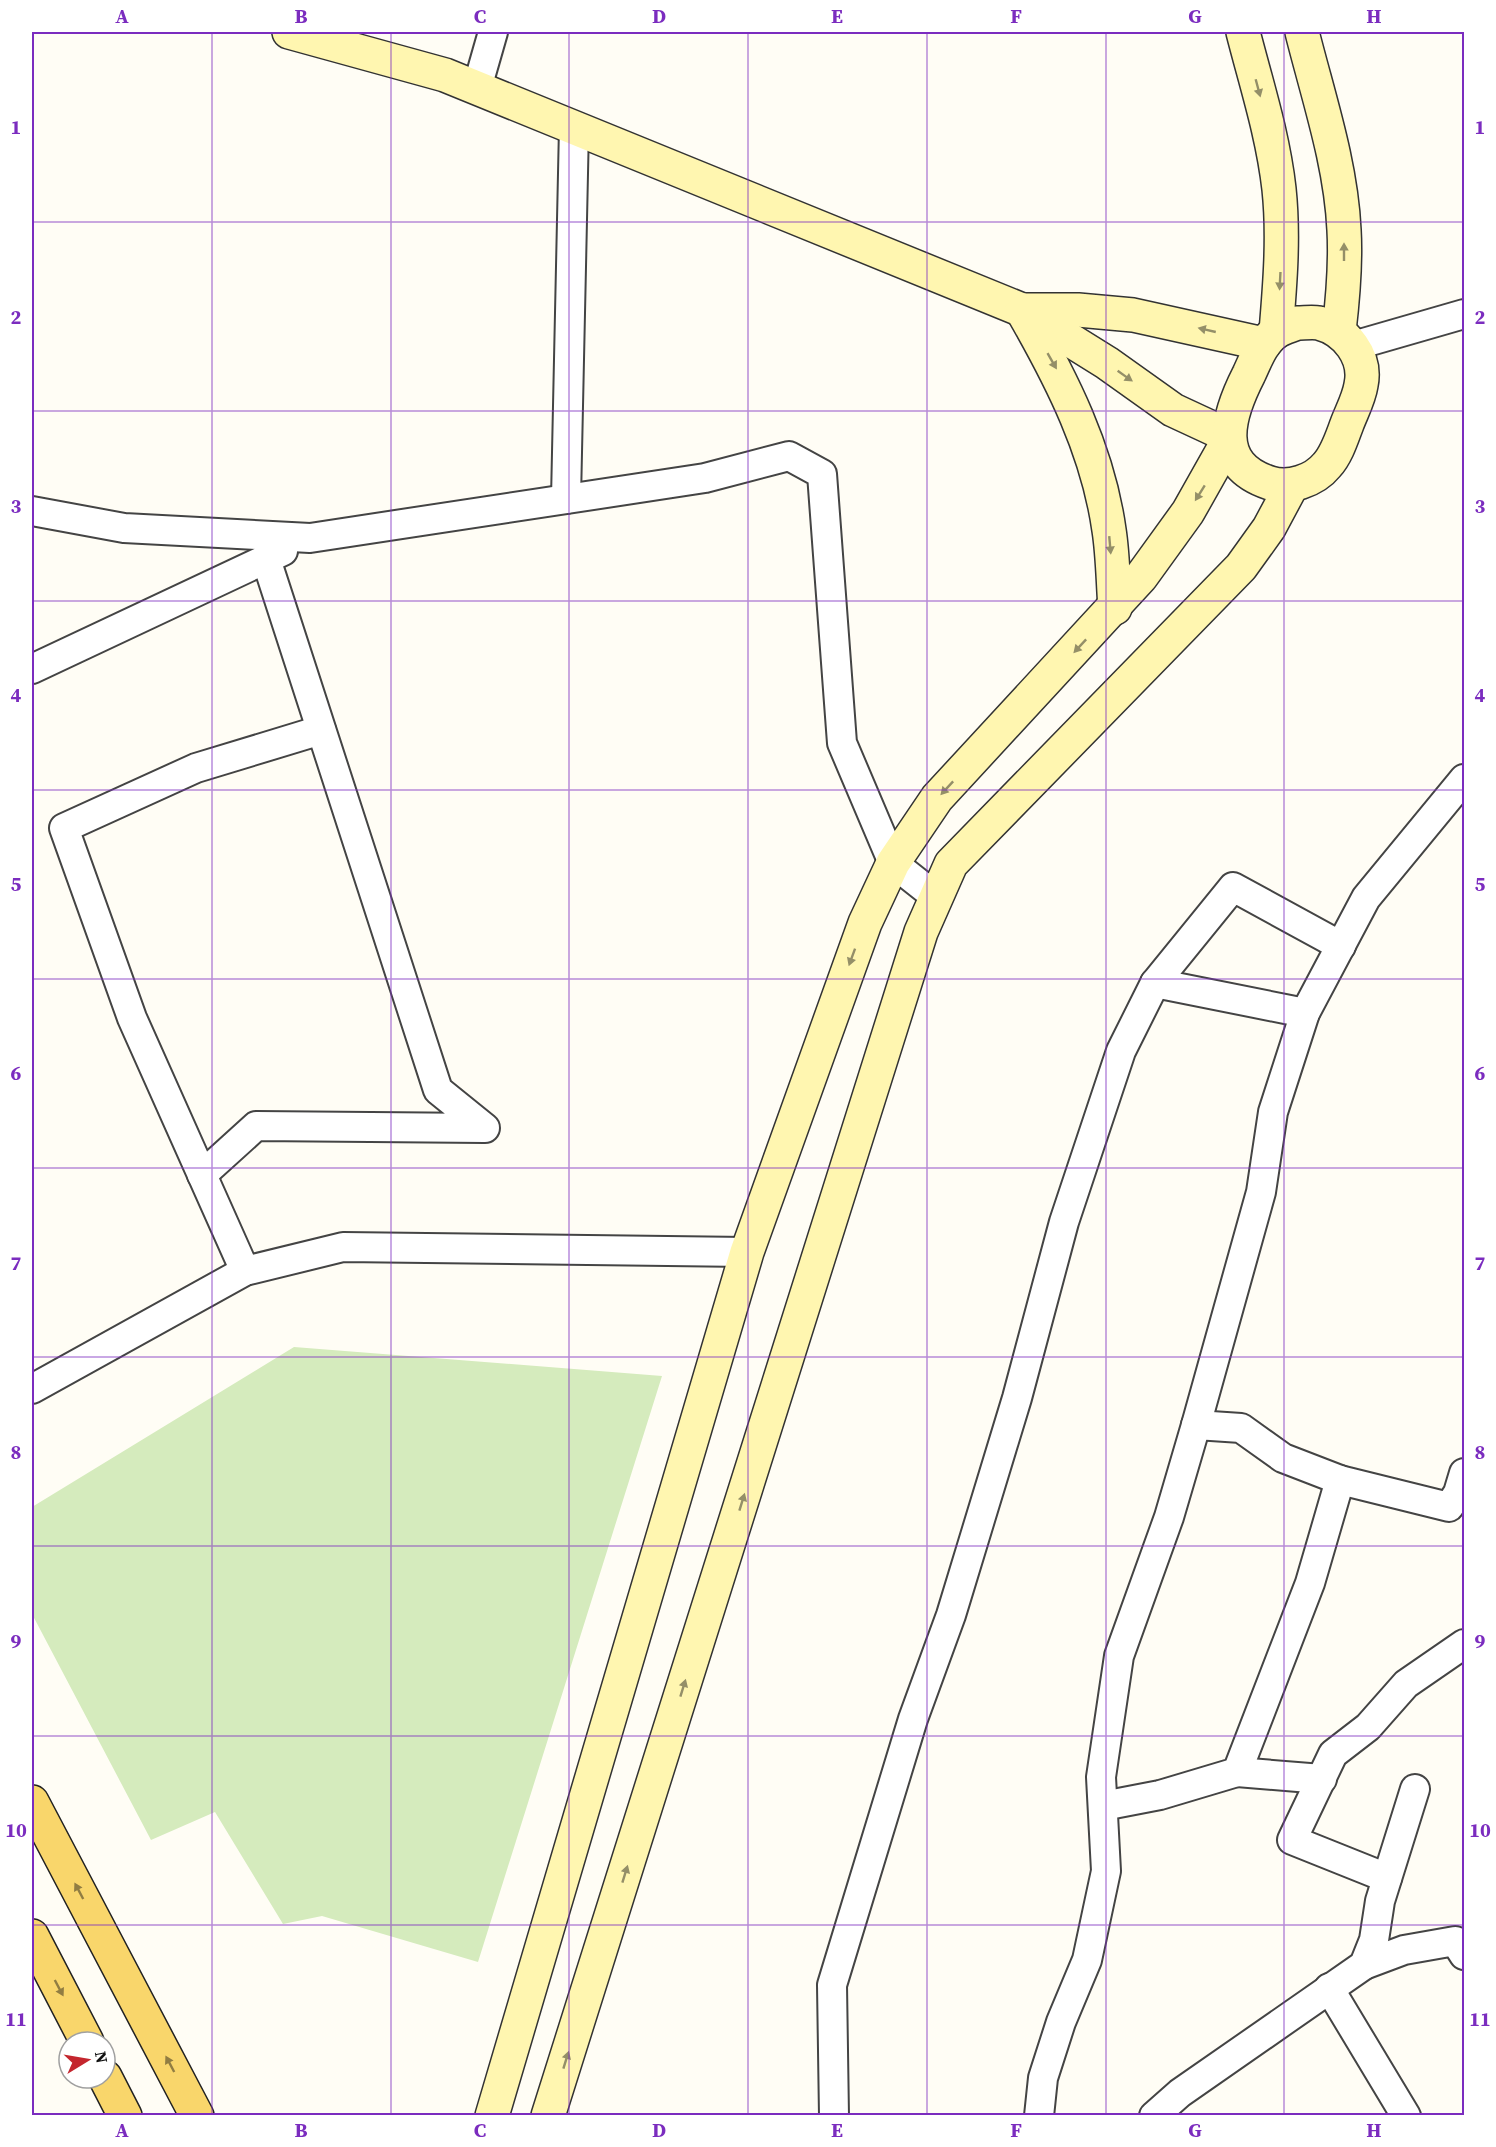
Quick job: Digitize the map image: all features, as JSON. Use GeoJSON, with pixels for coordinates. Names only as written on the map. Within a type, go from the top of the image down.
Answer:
{"type":"FeatureCollection","features":[{"type":"Feature","properties":{"kind":"main road"},"geometry":{"type":"LineString","coordinates":[[289,32],[445,75],[1022,310],[1107,363],[1173,410],[1229,439]]}},
{"type":"Feature","properties":{"kind":"main road"},"geometry":{"type":"LineString","coordinates":[[1243,32],[1272,144],[1279,190],[1282,236],[1270,338],[1235,402],[1229,422],[1229,439],[1238,461],[1253,476],[1272,484],[1292,485],[1312,478],[1327,465],[1337,447],[1362,383],[1361,364],[1346,338],[1342,209],[1338,178],[1302,32]]}},
{"type":"Feature","properties":{"kind":"main road"},"geometry":{"type":"LineString","coordinates":[[1022,310],[1078,310],[1134,315],[1270,338],[1297,323],[1318,323],[1346,338]]}},
{"type":"Feature","properties":{"kind":"main road"},"geometry":{"type":"LineString","coordinates":[[1022,310],[1062,379],[1090,451],[1109,528],[1115,608]]}},
{"type":"Feature","properties":{"kind":"main road"},"geometry":{"type":"LineString","coordinates":[[492,2115],[747,1252],[864,923],[893,863],[937,798],[1115,608],[1177,528],[1229,439]]}},
{"type":"Feature","properties":{"kind":"main road"},"geometry":{"type":"LineString","coordinates":[[549,2115],[921,932],[951,864],[1241,567],[1269,528],[1292,485]]}},
{"type":"Feature","properties":{"kind":"main road"},"geometry":{"type":"LineString","coordinates":[[32,1802],[197,2115]]}},
{"type":"Feature","properties":{"kind":"main road"},"geometry":{"type":"LineString","coordinates":[[32,1936],[81,2030]]}},
{"type":"Feature","properties":{"kind":"main road"},"geometry":{"type":"LineString","coordinates":[[112,2090],[125,2115]]}},
{"type":"Feature","properties":{"kind":"street"},"geometry":{"type":"LineString","coordinates":[[477,88],[493,32]]}},
{"type":"Feature","properties":{"kind":"street"},"geometry":{"type":"LineString","coordinates":[[566,499],[574,127]]}},
{"type":"Feature","properties":{"kind":"street"},"geometry":{"type":"LineString","coordinates":[[1346,338],[1464,314]]}},
{"type":"Feature","properties":{"kind":"street"},"geometry":{"type":"LineString","coordinates":[[32,511],[124,528],[310,538],[705,478],[789,456],[822,474],[842,743],[893,863],[936,897]]}},
{"type":"Feature","properties":{"kind":"street"},"geometry":{"type":"LineString","coordinates":[[32,669],[310,538]]}},
{"type":"Feature","properties":{"kind":"street"},"geometry":{"type":"LineString","coordinates":[[202,1175],[256,1126],[485,1128],[438,1090],[266,559]]}},
{"type":"Feature","properties":{"kind":"street"},"geometry":{"type":"LineString","coordinates":[[245,1271],[132,1018],[64,828],[196,768],[321,730]]}},
{"type":"Feature","properties":{"kind":"street"},"geometry":{"type":"LineString","coordinates":[[1039,2115],[1043,2078],[1061,2022],[1087,1960],[1106,1871],[1101,1777],[1119,1656],[1169,1517],[1196,1425],[1261,1192],[1273,1112],[1305,1013],[1366,898],[1464,779]]}},
{"type":"Feature","properties":{"kind":"street"},"geometry":{"type":"LineString","coordinates":[[834,2115],[832,1985],[913,1719],[951,1615],[1017,1398],[1064,1222],[1121,1051],[1155,983],[1233,887],[1341,946]]}},
{"type":"Feature","properties":{"kind":"street"},"geometry":{"type":"LineString","coordinates":[[1155,983],[1305,1013]]}},
{"type":"Feature","properties":{"kind":"street"},"geometry":{"type":"LineString","coordinates":[[32,1389],[245,1271],[343,1247],[747,1252]]}},
{"type":"Feature","properties":{"kind":"street"},"geometry":{"type":"LineString","coordinates":[[1196,1425],[1241,1428],[1283,1458],[1340,1480],[1457,1509],[1458,1493],[1464,1473]]}},
{"type":"Feature","properties":{"kind":"street"},"geometry":{"type":"LineString","coordinates":[[1237,1772],[1310,1583],[1340,1480]]}},
{"type":"Feature","properties":{"kind":"street"},"geometry":{"type":"LineString","coordinates":[[1387,1878],[1292,1840],[1333,1754],[1368,1727],[1406,1684],[1464,1644]]}},
{"type":"Feature","properties":{"kind":"street"},"geometry":{"type":"LineString","coordinates":[[1103,1806],[1160,1795],[1237,1772],[1322,1779]]}},
{"type":"Feature","properties":{"kind":"street"},"geometry":{"type":"LineString","coordinates":[[1364,1965],[1374,1940],[1387,1878],[1415,1789]]}},
{"type":"Feature","properties":{"kind":"street"},"geometry":{"type":"LineString","coordinates":[[1154,2115],[1180,2093],[1364,1965],[1404,1950],[1455,1941],[1464,1955]]}},
{"type":"Feature","properties":{"kind":"street"},"geometry":{"type":"LineString","coordinates":[[1329,1988],[1406,2115]]}},
{"type":"Feature","properties":{"kind":"green space"},"geometry":{"type":"Polygon","coordinates":[[[294,1347],[662,1376],[478,1962],[322,1916],[283,1924],[215,1812],[151,1840],[32,1614],[32,1507],[294,1347]]]}}]}
